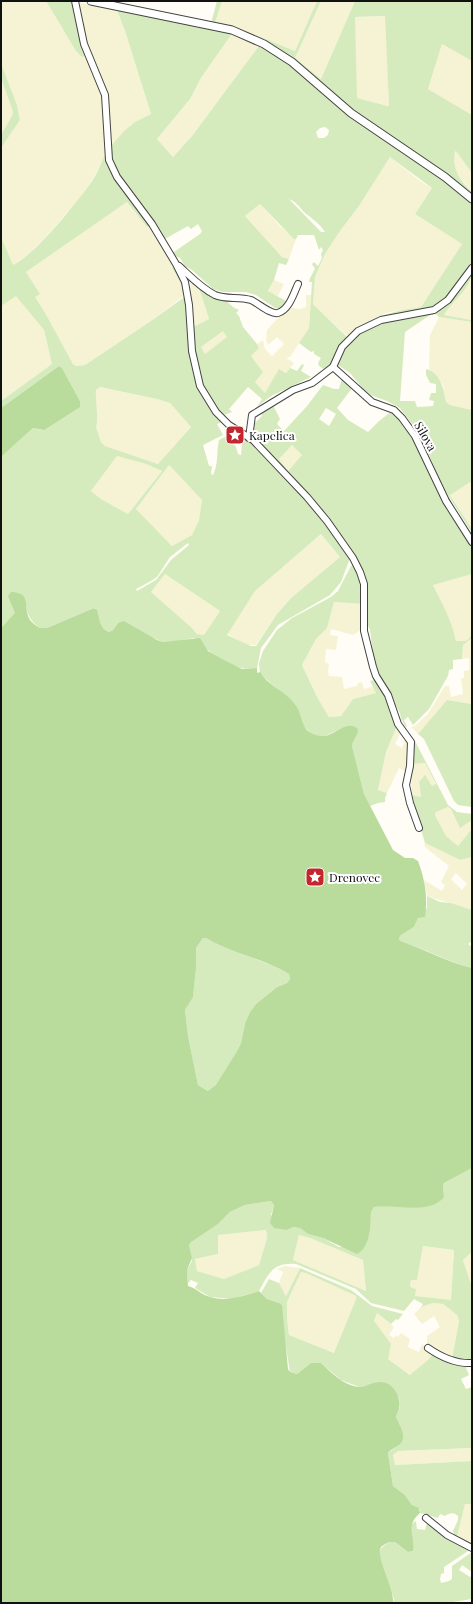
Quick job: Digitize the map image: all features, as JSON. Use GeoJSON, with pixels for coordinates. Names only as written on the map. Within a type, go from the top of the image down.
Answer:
{"type":"FeatureCollection","features":[{"type":"Feature","properties":{"kind":"street"},"geometry":{"type":"LineString","coordinates":[[76,1],[84,44],[105,94],[109,160],[117,177],[152,224],[185,282],[189,305],[192,351],[200,386],[220,417],[229,425],[249,438],[307,497],[327,520],[353,558],[360,572],[364,584],[364,631],[373,667],[376,676],[388,695],[398,724],[411,742],[410,766],[406,785],[410,803],[419,828]]}},
{"type":"Feature","properties":{"kind":"street"},"geometry":{"type":"LineString","coordinates":[[91,1],[232,30],[264,44],[292,62],[351,112],[445,177],[472,198]]}},
{"type":"Feature","properties":{"kind":"street"},"geometry":{"type":"LineString","coordinates":[[176,264],[200,285],[215,295],[252,300],[273,314],[279,313],[285,308],[298,284]]}},
{"type":"Feature","properties":{"kind":"street"},"geometry":{"type":"LineString","coordinates":[[249,438],[252,415],[293,390],[312,384],[333,368],[342,348],[358,331],[381,320],[434,310],[448,300],[472,268]]}},
{"type":"Feature","properties":{"kind":"street","name":"Silova"},"geometry":{"type":"LineString","coordinates":[[333,368],[372,402],[394,410],[402,418],[419,442],[446,501],[472,542]]}},
{"type":"Feature","properties":{"kind":"street"},"geometry":{"type":"LineString","coordinates":[[428,1348],[437,1355],[462,1363],[472,1363]]}},
{"type":"Feature","properties":{"kind":"street"},"geometry":{"type":"LineString","coordinates":[[426,1518],[447,1535],[472,1548]]}},
{"type":"Feature","properties":{"kind":"shaded area"},"geometry":{"type":"Polygon","coordinates":[[[1,1],[46,1],[82,57],[85,56],[102,92],[106,153],[94,177],[81,197],[42,241],[20,262],[13,266],[1,237],[1,148],[20,120],[17,105],[1,63],[1,1]]]}},
{"type":"Feature","properties":{"kind":"shaded area"},"geometry":{"type":"Polygon","coordinates":[[[222,1],[317,1],[295,51],[256,35],[215,23],[222,1]]]}},
{"type":"Feature","properties":{"kind":"shaded area"},"geometry":{"type":"Polygon","coordinates":[[[321,1],[355,1],[321,79],[295,58],[321,1]]]}},
{"type":"Feature","properties":{"kind":"shaded area"},"geometry":{"type":"Polygon","coordinates":[[[80,3],[117,10],[151,114],[135,122],[124,131],[109,148],[109,110],[87,51],[78,4],[80,3]]]}},
{"type":"Feature","properties":{"kind":"shaded area"},"geometry":{"type":"Polygon","coordinates":[[[385,16],[389,106],[356,98],[354,17],[385,16]]]}},
{"type":"Feature","properties":{"kind":"shaded area"},"geometry":{"type":"Polygon","coordinates":[[[231,35],[260,45],[192,136],[173,157],[157,139],[190,99],[201,78],[231,35]]]}},
{"type":"Feature","properties":{"kind":"shaded area"},"geometry":{"type":"Polygon","coordinates":[[[442,44],[472,61],[472,115],[428,89],[442,44]]]}},
{"type":"Feature","properties":{"kind":"shaded area"},"geometry":{"type":"Polygon","coordinates":[[[1,78],[13,112],[1,135],[1,78]]]}},
{"type":"Feature","properties":{"kind":"shaded area"},"geometry":{"type":"Polygon","coordinates":[[[456,151],[472,173],[472,192],[456,173],[454,158],[456,151]]]}},
{"type":"Feature","properties":{"kind":"shaded area"},"geometry":{"type":"Polygon","coordinates":[[[390,157],[420,181],[432,188],[415,214],[462,244],[421,307],[386,313],[353,331],[348,337],[313,304],[315,277],[325,254],[359,206],[390,157]]]}},
{"type":"Feature","properties":{"kind":"shaded area"},"geometry":{"type":"Polygon","coordinates":[[[127,202],[135,213],[150,226],[175,266],[172,269],[182,285],[185,295],[148,323],[85,365],[76,366],[73,364],[48,318],[34,297],[40,294],[26,272],[127,202]]]}},
{"type":"Feature","properties":{"kind":"shaded area"},"geometry":{"type":"Polygon","coordinates":[[[260,204],[280,226],[296,239],[289,259],[282,257],[245,216],[260,204]]]}},
{"type":"Feature","properties":{"kind":"shaded area"},"geometry":{"type":"Polygon","coordinates":[[[472,278],[472,320],[444,315],[449,306],[472,278]]]}},
{"type":"Feature","properties":{"kind":"shaded area"},"geometry":{"type":"Polygon","coordinates":[[[274,280],[284,284],[278,296],[268,292],[274,280]]]}},
{"type":"Feature","properties":{"kind":"shaded area"},"geometry":{"type":"Polygon","coordinates":[[[192,284],[200,286],[200,291],[209,319],[193,327],[189,289],[192,284]]]}},
{"type":"Feature","properties":{"kind":"shaded area"},"geometry":{"type":"Polygon","coordinates":[[[16,295],[44,330],[52,364],[1,401],[1,306],[16,295]]]}},
{"type":"Feature","properties":{"kind":"shaded area"},"geometry":{"type":"Polygon","coordinates":[[[306,295],[311,295],[309,328],[290,357],[286,358],[294,363],[286,373],[280,369],[265,393],[255,382],[251,356],[259,348],[257,344],[263,340],[265,349],[272,356],[284,344],[277,337],[268,345],[266,340],[267,330],[278,318],[278,316],[288,307],[300,309],[306,307],[306,295]]]}},
{"type":"Feature","properties":{"kind":"shaded area"},"geometry":{"type":"Polygon","coordinates":[[[439,317],[472,322],[472,410],[450,405],[446,402],[443,385],[436,375],[429,369],[430,335],[439,317]]]}},
{"type":"Feature","properties":{"kind":"shaded area"},"geometry":{"type":"Polygon","coordinates":[[[223,330],[228,337],[205,354],[201,347],[223,330]]]}},
{"type":"Feature","properties":{"kind":"shaded area"},"geometry":{"type":"Polygon","coordinates":[[[100,387],[170,403],[191,427],[158,464],[105,446],[101,442],[96,427],[96,390],[100,387]]]}},
{"type":"Feature","properties":{"kind":"shaded area"},"geometry":{"type":"Polygon","coordinates":[[[292,445],[302,455],[288,471],[279,459],[292,445]]]}},
{"type":"Feature","properties":{"kind":"shaded area"},"geometry":{"type":"Polygon","coordinates":[[[117,456],[146,464],[162,471],[128,514],[101,499],[91,491],[117,456]]]}},
{"type":"Feature","properties":{"kind":"shaded area"},"geometry":{"type":"Polygon","coordinates":[[[169,465],[202,500],[199,520],[192,535],[172,546],[136,509],[169,465]]]}},
{"type":"Feature","properties":{"kind":"shaded area"},"geometry":{"type":"Polygon","coordinates":[[[472,481],[472,529],[450,494],[472,481]]]}},
{"type":"Feature","properties":{"kind":"shaded area"},"geometry":{"type":"Polygon","coordinates":[[[321,534],[340,557],[291,598],[277,614],[256,645],[247,645],[227,634],[255,591],[321,534]]]}},
{"type":"Feature","properties":{"kind":"shaded area"},"geometry":{"type":"Polygon","coordinates":[[[165,574],[220,611],[204,635],[197,634],[151,592],[165,574]]]}},
{"type":"Feature","properties":{"kind":"shaded area"},"geometry":{"type":"Polygon","coordinates":[[[472,574],[472,635],[466,641],[456,641],[445,610],[433,584],[472,574]]]}},
{"type":"Feature","properties":{"kind":"shaded area"},"geometry":{"type":"Polygon","coordinates":[[[334,602],[362,604],[361,630],[353,635],[331,629],[330,635],[338,636],[336,650],[326,649],[325,662],[329,664],[329,676],[342,677],[344,689],[357,686],[358,683],[362,682],[364,689],[374,686],[376,693],[353,699],[341,716],[329,717],[317,697],[302,665],[316,639],[327,628],[334,602]]]}},
{"type":"Feature","properties":{"kind":"shaded area"},"geometry":{"type":"Polygon","coordinates":[[[472,638],[472,704],[447,700],[418,734],[411,727],[415,726],[428,714],[445,686],[449,686],[451,697],[463,694],[461,678],[464,678],[464,671],[469,670],[469,658],[462,659],[463,645],[472,638]]]}},
{"type":"Feature","properties":{"kind":"shaded area"},"geometry":{"type":"Polygon","coordinates":[[[397,726],[401,732],[395,744],[402,748],[406,737],[410,753],[407,772],[399,768],[387,793],[378,790],[386,752],[397,726]]]}},
{"type":"Feature","properties":{"kind":"shaded area"},"geometry":{"type":"Polygon","coordinates":[[[425,763],[436,785],[432,786],[425,776],[419,782],[421,798],[411,795],[412,764],[425,763]]]}},
{"type":"Feature","properties":{"kind":"shaded area"},"geometry":{"type":"Polygon","coordinates":[[[448,807],[451,809],[460,827],[472,820],[472,831],[471,830],[458,846],[446,836],[435,815],[435,812],[448,807]]]}},
{"type":"Feature","properties":{"kind":"shaded area"},"geometry":{"type":"Polygon","coordinates":[[[425,843],[460,860],[472,857],[472,910],[427,896],[424,880],[442,891],[445,885],[441,882],[449,866],[424,845],[425,843]],[[456,873],[451,879],[462,890],[467,884],[456,873]]]}},
{"type":"Feature","properties":{"kind":"shaded area"},"geometry":{"type":"Polygon","coordinates":[[[266,1230],[267,1238],[259,1265],[224,1279],[197,1271],[195,1259],[218,1254],[218,1235],[266,1230]]]}},
{"type":"Feature","properties":{"kind":"shaded area"},"geometry":{"type":"Polygon","coordinates":[[[299,1234],[363,1260],[366,1291],[293,1260],[299,1234]]]}},
{"type":"Feature","properties":{"kind":"shaded area"},"geometry":{"type":"Polygon","coordinates":[[[423,1246],[454,1250],[451,1301],[415,1296],[410,1287],[411,1280],[417,1280],[423,1246]]]}},
{"type":"Feature","properties":{"kind":"shaded area"},"geometry":{"type":"Polygon","coordinates":[[[472,1252],[472,1287],[463,1260],[472,1252]]]}},
{"type":"Feature","properties":{"kind":"shaded area"},"geometry":{"type":"Polygon","coordinates":[[[285,1266],[300,1268],[286,1296],[279,1283],[283,1272],[277,1269],[285,1266]]]}},
{"type":"Feature","properties":{"kind":"shaded area"},"geometry":{"type":"Polygon","coordinates":[[[301,1272],[356,1296],[334,1353],[289,1335],[287,1302],[301,1272]]]}},
{"type":"Feature","properties":{"kind":"shaded area"},"geometry":{"type":"Polygon","coordinates":[[[433,1303],[443,1304],[457,1315],[459,1321],[452,1359],[429,1347],[427,1343],[427,1336],[440,1327],[434,1316],[422,1324],[414,1314],[421,1307],[433,1303]]]}},
{"type":"Feature","properties":{"kind":"shaded area"},"geometry":{"type":"Polygon","coordinates":[[[377,1313],[394,1327],[389,1335],[394,1338],[396,1335],[398,1337],[401,1333],[410,1339],[408,1347],[419,1352],[422,1344],[433,1354],[411,1375],[388,1359],[374,1321],[377,1313]]]}},
{"type":"Feature","properties":{"kind":"shaded area"},"geometry":{"type":"Polygon","coordinates":[[[472,1448],[472,1461],[395,1465],[393,1455],[398,1451],[472,1448]]]}},
{"type":"Feature","properties":{"kind":"shaded area"},"geometry":{"type":"Polygon","coordinates":[[[465,1504],[472,1504],[472,1547],[457,1537],[465,1504]]]}},
{"type":"Feature","properties":{"kind":"green space"},"geometry":{"type":"Polygon","coordinates":[[[46,1],[71,1],[78,22],[85,56],[82,57],[76,51],[46,1]]]}},
{"type":"Feature","properties":{"kind":"green space"},"geometry":{"type":"Polygon","coordinates":[[[217,1],[222,1],[215,23],[211,23],[217,1]]]}},
{"type":"Feature","properties":{"kind":"green space"},"geometry":{"type":"Polygon","coordinates":[[[317,1],[321,1],[295,58],[321,79],[355,1],[472,1],[472,61],[442,44],[428,89],[472,115],[472,173],[456,151],[454,158],[458,174],[472,192],[472,196],[356,113],[279,50],[255,36],[256,35],[295,51],[317,1]],[[385,16],[355,17],[357,98],[389,106],[385,16]]]}},
{"type":"Feature","properties":{"kind":"green space"},"geometry":{"type":"Polygon","coordinates":[[[117,10],[220,30],[250,39],[282,58],[472,203],[472,265],[450,296],[433,308],[414,311],[353,333],[331,364],[324,369],[319,366],[318,363],[321,358],[314,354],[314,351],[311,352],[299,343],[309,328],[312,282],[309,282],[315,269],[312,264],[314,262],[318,266],[322,258],[321,254],[323,250],[321,247],[319,250],[314,235],[298,235],[296,239],[294,239],[260,204],[245,216],[282,257],[289,259],[286,265],[279,263],[274,280],[268,291],[288,302],[280,309],[275,308],[256,295],[246,292],[223,292],[213,289],[192,270],[185,266],[180,258],[171,254],[200,234],[202,231],[198,224],[191,229],[188,226],[163,240],[114,170],[109,148],[124,131],[135,122],[151,114],[117,10]],[[231,35],[201,78],[190,99],[157,139],[173,157],[192,136],[259,46],[250,41],[231,35]],[[325,127],[320,128],[316,132],[318,138],[324,138],[328,135],[329,130],[325,127]],[[390,157],[359,206],[325,254],[315,277],[313,304],[347,337],[364,324],[381,316],[421,307],[462,244],[415,214],[432,188],[390,157]],[[289,199],[321,232],[325,232],[320,225],[306,214],[297,204],[289,199]]]}},
{"type":"Feature","properties":{"kind":"green space"},"geometry":{"type":"Polygon","coordinates":[[[1,63],[17,105],[20,120],[1,148],[1,135],[13,112],[1,78],[1,63]]]}},
{"type":"Feature","properties":{"kind":"green space"},"geometry":{"type":"Polygon","coordinates":[[[106,153],[150,226],[147,227],[127,202],[26,272],[40,294],[35,297],[73,364],[76,366],[85,365],[183,298],[185,295],[182,285],[172,268],[175,266],[181,277],[186,295],[188,336],[198,387],[222,422],[217,424],[223,435],[203,445],[209,466],[212,466],[211,474],[213,475],[215,471],[219,440],[234,432],[236,437],[233,439],[233,443],[238,454],[241,455],[243,436],[248,439],[316,509],[350,558],[341,582],[330,595],[278,625],[261,648],[257,668],[241,668],[228,663],[210,652],[194,638],[163,642],[118,623],[113,630],[109,632],[101,625],[95,608],[47,628],[40,628],[33,622],[29,615],[26,608],[25,598],[14,615],[1,628],[1,457],[33,428],[42,430],[80,401],[62,368],[59,366],[1,408],[1,401],[52,364],[44,330],[16,296],[1,306],[1,237],[13,265],[22,260],[56,226],[79,198],[94,178],[106,153]],[[100,387],[96,390],[96,427],[101,442],[105,446],[158,464],[191,427],[170,403],[100,387]],[[117,456],[91,491],[101,499],[128,514],[162,471],[146,464],[117,456]],[[169,465],[136,509],[172,546],[192,535],[199,520],[202,500],[169,465]],[[321,534],[255,591],[227,635],[251,646],[256,646],[277,614],[291,598],[340,557],[321,534]],[[188,543],[170,557],[157,577],[136,589],[137,591],[156,580],[171,560],[189,545],[188,543]],[[165,574],[151,592],[197,634],[204,635],[220,611],[165,574]]]}},
{"type":"Feature","properties":{"kind":"green space"},"geometry":{"type":"Polygon","coordinates":[[[472,271],[469,283],[444,315],[472,320],[472,322],[439,317],[436,314],[472,271]]]}},
{"type":"Feature","properties":{"kind":"green space"},"geometry":{"type":"Polygon","coordinates":[[[200,286],[224,299],[239,310],[236,313],[239,316],[243,327],[259,348],[251,356],[263,372],[255,382],[265,393],[279,369],[286,373],[290,368],[297,371],[302,364],[304,365],[301,371],[311,377],[271,396],[257,407],[262,399],[248,387],[229,409],[232,412],[224,415],[220,414],[204,391],[192,336],[193,327],[209,319],[200,291],[200,286]],[[223,331],[201,347],[205,354],[227,337],[223,331]]]}},
{"type":"Feature","properties":{"kind":"green space"},"geometry":{"type":"Polygon","coordinates":[[[433,313],[433,315],[430,315],[405,332],[400,401],[415,401],[417,407],[433,406],[434,401],[429,400],[431,393],[436,393],[436,384],[430,383],[426,375],[426,369],[438,377],[446,402],[450,405],[472,410],[472,481],[450,495],[472,529],[472,533],[441,484],[422,437],[400,408],[373,396],[364,390],[350,373],[335,363],[349,341],[362,329],[392,319],[433,313]]]}},
{"type":"Feature","properties":{"kind":"green space"},"geometry":{"type":"Polygon","coordinates":[[[59,366],[62,368],[80,401],[80,407],[44,430],[33,428],[1,457],[1,408],[59,366]]]}},
{"type":"Feature","properties":{"kind":"green space"},"geometry":{"type":"Polygon","coordinates":[[[342,378],[352,388],[337,408],[348,420],[368,432],[392,411],[415,439],[443,498],[472,545],[472,574],[433,585],[449,619],[456,641],[466,641],[472,635],[472,638],[463,645],[462,659],[453,660],[453,669],[449,670],[448,676],[429,709],[413,725],[408,717],[404,720],[407,726],[406,727],[401,719],[400,713],[379,676],[374,661],[370,630],[365,619],[366,599],[352,553],[258,442],[262,437],[253,429],[252,423],[255,421],[256,422],[262,416],[261,412],[273,405],[280,419],[277,424],[284,431],[307,406],[323,385],[334,389],[339,389],[342,378]],[[326,408],[319,419],[329,426],[336,414],[326,408]],[[292,445],[279,459],[288,471],[302,455],[292,445]]]}},
{"type":"Feature","properties":{"kind":"green space"},"geometry":{"type":"Polygon","coordinates":[[[354,565],[361,581],[362,604],[334,602],[327,628],[316,639],[302,665],[317,697],[329,717],[341,716],[353,699],[376,693],[370,681],[374,680],[378,683],[385,694],[397,726],[386,752],[378,790],[387,793],[385,802],[370,806],[364,794],[352,746],[353,741],[342,728],[323,737],[311,734],[303,725],[295,704],[260,674],[259,663],[263,651],[277,630],[292,618],[331,597],[338,591],[351,566],[354,565]]]}},
{"type":"Feature","properties":{"kind":"green space"},"geometry":{"type":"Polygon","coordinates":[[[11,592],[18,593],[25,598],[30,620],[40,628],[47,628],[94,608],[97,610],[102,626],[109,632],[113,630],[118,623],[124,621],[163,642],[200,638],[208,651],[224,660],[242,669],[257,668],[257,673],[260,672],[267,681],[294,703],[300,713],[305,728],[314,734],[326,736],[349,726],[353,726],[358,729],[352,746],[364,794],[393,850],[405,858],[413,858],[418,861],[424,882],[426,896],[425,917],[418,918],[414,927],[401,935],[399,938],[400,941],[472,968],[472,1168],[444,1183],[444,1197],[438,1203],[430,1206],[411,1208],[382,1206],[374,1207],[371,1212],[370,1229],[367,1241],[362,1251],[357,1254],[323,1238],[308,1234],[300,1228],[293,1227],[287,1230],[274,1228],[270,1223],[274,1205],[271,1201],[245,1205],[230,1212],[218,1224],[191,1242],[189,1245],[192,1258],[187,1270],[188,1286],[207,1296],[222,1299],[229,1299],[259,1291],[267,1299],[282,1305],[288,1369],[290,1372],[297,1374],[311,1363],[321,1363],[347,1384],[361,1387],[377,1382],[384,1382],[395,1391],[400,1404],[396,1417],[401,1428],[403,1439],[399,1445],[388,1453],[393,1486],[405,1495],[412,1505],[419,1508],[420,1513],[415,1518],[412,1526],[413,1551],[408,1552],[395,1542],[389,1542],[381,1547],[381,1558],[393,1597],[393,1603],[1,1603],[1,628],[15,613],[8,596],[11,592]],[[203,938],[196,948],[196,969],[193,997],[185,1010],[188,1036],[198,1085],[208,1091],[216,1085],[237,1051],[241,1043],[245,1023],[250,1012],[256,1004],[277,987],[287,983],[290,979],[289,974],[279,969],[203,938]]]}},
{"type":"Feature","properties":{"kind":"green space"},"geometry":{"type":"Polygon","coordinates":[[[447,700],[472,704],[472,807],[458,805],[454,801],[424,739],[418,734],[447,700]]]}},
{"type":"Feature","properties":{"kind":"green space"},"geometry":{"type":"Polygon","coordinates":[[[409,734],[415,741],[448,805],[457,812],[472,814],[472,820],[460,828],[451,809],[448,807],[436,812],[435,815],[446,836],[458,846],[471,830],[472,831],[472,857],[460,860],[425,843],[411,795],[421,797],[419,782],[425,775],[432,786],[436,784],[425,763],[412,764],[409,734]]]}},
{"type":"Feature","properties":{"kind":"green space"},"geometry":{"type":"Polygon","coordinates":[[[427,896],[440,902],[451,903],[472,910],[472,941],[468,944],[472,947],[472,968],[400,942],[399,938],[401,935],[414,927],[418,918],[427,908],[427,896]]]}},
{"type":"Feature","properties":{"kind":"green space"},"geometry":{"type":"Polygon","coordinates":[[[203,938],[269,964],[289,974],[290,979],[287,983],[277,987],[256,1004],[250,1012],[245,1023],[241,1043],[237,1051],[216,1086],[208,1091],[198,1085],[188,1036],[185,1010],[193,996],[196,969],[196,948],[203,938]]]}},
{"type":"Feature","properties":{"kind":"green space"},"geometry":{"type":"Polygon","coordinates":[[[472,1168],[472,1252],[463,1260],[472,1287],[472,1361],[452,1359],[459,1321],[457,1315],[443,1304],[433,1303],[421,1307],[423,1304],[414,1299],[404,1311],[371,1303],[356,1289],[296,1264],[288,1264],[277,1267],[269,1274],[259,1291],[233,1299],[210,1297],[195,1288],[198,1283],[191,1280],[188,1283],[187,1270],[192,1261],[189,1245],[190,1242],[218,1224],[230,1212],[245,1205],[271,1201],[274,1205],[271,1215],[287,1230],[293,1227],[300,1228],[308,1234],[323,1238],[339,1247],[366,1245],[371,1212],[374,1207],[444,1197],[444,1183],[472,1168]],[[266,1230],[218,1235],[218,1254],[195,1259],[197,1271],[224,1279],[259,1265],[267,1238],[266,1230]],[[299,1235],[293,1260],[366,1291],[363,1260],[310,1238],[299,1235]],[[423,1246],[417,1280],[411,1280],[410,1287],[416,1289],[415,1296],[451,1300],[454,1250],[423,1246]]]}},
{"type":"Feature","properties":{"kind":"green space"},"geometry":{"type":"Polygon","coordinates":[[[300,1268],[351,1290],[372,1306],[403,1314],[398,1320],[396,1319],[391,1324],[377,1313],[374,1321],[391,1344],[388,1359],[410,1375],[433,1354],[469,1365],[466,1368],[469,1375],[461,1379],[466,1389],[472,1387],[472,1448],[398,1451],[393,1455],[395,1465],[472,1461],[472,1504],[465,1504],[457,1537],[464,1539],[463,1543],[456,1539],[453,1531],[458,1520],[458,1516],[453,1513],[445,1516],[440,1514],[438,1518],[420,1513],[420,1509],[412,1505],[405,1495],[393,1486],[388,1453],[400,1444],[400,1426],[396,1417],[400,1407],[399,1398],[383,1382],[359,1387],[341,1380],[321,1363],[311,1363],[297,1374],[290,1372],[279,1303],[267,1299],[261,1293],[269,1279],[279,1283],[286,1296],[300,1268]],[[301,1272],[287,1302],[289,1335],[334,1353],[356,1296],[301,1272]]]}},
{"type":"Feature","properties":{"kind":"green space"},"geometry":{"type":"Polygon","coordinates":[[[415,1521],[417,1529],[425,1530],[427,1523],[454,1541],[471,1549],[444,1567],[444,1573],[441,1574],[440,1579],[441,1583],[452,1579],[452,1566],[472,1552],[472,1572],[462,1565],[459,1570],[470,1577],[472,1575],[472,1599],[447,1603],[393,1603],[394,1599],[379,1554],[381,1548],[389,1542],[395,1542],[408,1552],[413,1551],[411,1526],[415,1521]]]}},
{"type":"Feature","properties":{"kind":"place","name":"Kapelica"},"geometry":{"type":"Point","coordinates":[235,435]}},
{"type":"Feature","properties":{"kind":"place","name":"Drenovec"},"geometry":{"type":"Point","coordinates":[315,877]}}]}
